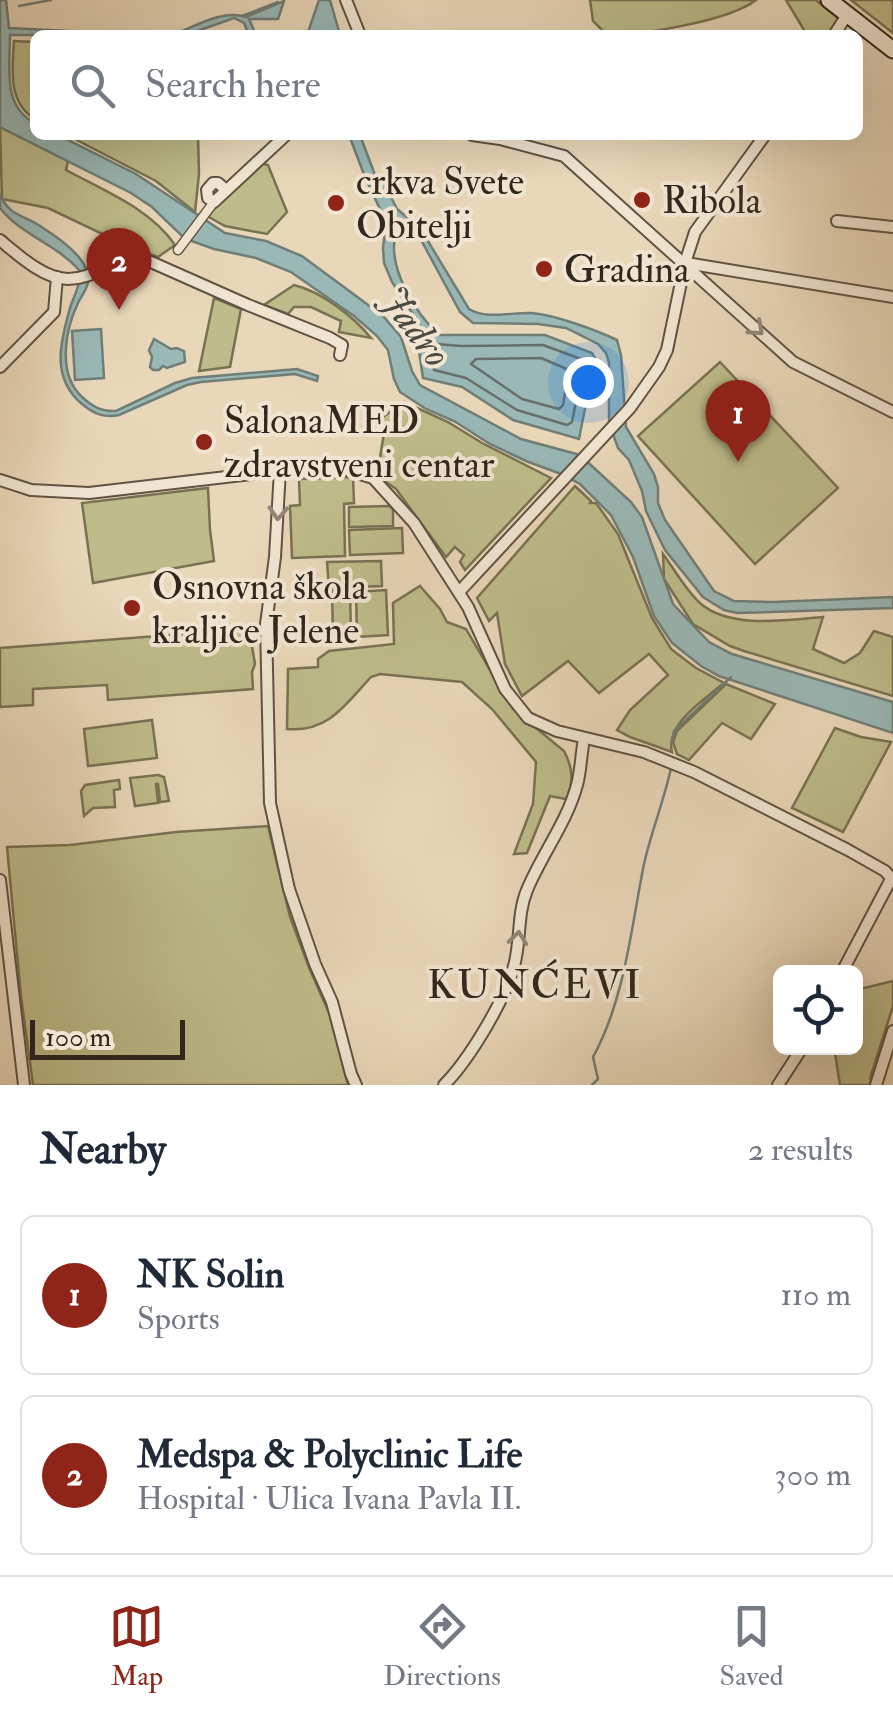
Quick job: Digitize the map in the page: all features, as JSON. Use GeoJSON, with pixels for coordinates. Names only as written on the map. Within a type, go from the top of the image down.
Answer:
{"type":"FeatureCollection","features":[{"type":"Feature","properties":{"kind":"main road"},"geometry":{"type":"LineString","coordinates":[[829,0],[893,50]]}},
{"type":"Feature","properties":{"kind":"street"},"geometry":{"type":"LineString","coordinates":[[346,0],[358,30]]}},
{"type":"Feature","properties":{"kind":"street"},"geometry":{"type":"LineString","coordinates":[[838,30],[848,15]]}},
{"type":"Feature","properties":{"kind":"street"},"geometry":{"type":"LineString","coordinates":[[178,250],[214,202],[281,140]]}},
{"type":"Feature","properties":{"kind":"street"},"geometry":{"type":"LineString","coordinates":[[504,140],[564,156],[793,362],[893,412]]}},
{"type":"Feature","properties":{"kind":"street"},"geometry":{"type":"LineString","coordinates":[[459,592],[630,408],[659,368],[695,232],[760,140]]}},
{"type":"Feature","properties":{"kind":"street"},"geometry":{"type":"LineString","coordinates":[[838,221],[893,227]]}},
{"type":"Feature","properties":{"kind":"street"},"geometry":{"type":"LineString","coordinates":[[0,240],[30,265],[68,279],[114,262],[139,258],[152,262],[330,338],[342,345],[340,354]]}},
{"type":"Feature","properties":{"kind":"street"},"geometry":{"type":"LineString","coordinates":[[684,263],[893,297]]}},
{"type":"Feature","properties":{"kind":"street"},"geometry":{"type":"LineString","coordinates":[[0,368],[54,312],[57,277]]}},
{"type":"Feature","properties":{"kind":"street"},"geometry":{"type":"LineString","coordinates":[[0,480],[31,490],[89,494],[320,466],[373,478],[414,523],[459,592],[505,689],[528,718],[557,732],[644,752],[675,764],[885,872],[892,880],[846,965]]}},
{"type":"Feature","properties":{"kind":"street"},"geometry":{"type":"LineString","coordinates":[[280,470],[266,624],[270,802],[289,889],[332,1002],[356,1085]]}},
{"type":"Feature","properties":{"kind":"street"},"geometry":{"type":"LineString","coordinates":[[444,1085],[459,1070],[502,995],[514,965],[528,887],[568,810],[577,784],[584,739]]}},
{"type":"Feature","properties":{"kind":"street"},"geometry":{"type":"LineString","coordinates":[[0,880],[24,1085]]}},
{"type":"Feature","properties":{"kind":"street"},"geometry":{"type":"LineString","coordinates":[[876,1085],[893,1031]]}},
{"type":"Feature","properties":{"kind":"street"},"geometry":{"type":"LineString","coordinates":[[778,1085],[797,1055]]}},
{"type":"Feature","properties":{"kind":"shaded area"},"geometry":{"type":"Polygon","coordinates":[[[590,0],[756,0],[706,20],[655,30],[602,30],[593,21],[590,0]]]}},
{"type":"Feature","properties":{"kind":"shaded area"},"geometry":{"type":"Polygon","coordinates":[[[786,0],[816,0],[839,19],[831,30],[804,30],[786,0]]]}},
{"type":"Feature","properties":{"kind":"shaded area"},"geometry":{"type":"Polygon","coordinates":[[[851,0],[893,0],[893,33],[851,0]]]}},
{"type":"Feature","properties":{"kind":"shaded area"},"geometry":{"type":"Polygon","coordinates":[[[14,41],[30,42],[30,115],[16,95],[14,41]]]}},
{"type":"Feature","properties":{"kind":"shaded area"},"geometry":{"type":"Polygon","coordinates":[[[0,127],[68,161],[66,170],[140,211],[175,245],[158,257],[144,252],[114,255],[113,239],[48,208],[2,199],[0,127]]]}},
{"type":"Feature","properties":{"kind":"shaded area"},"geometry":{"type":"Polygon","coordinates":[[[77,140],[198,140],[195,212],[156,181],[77,140]]]}},
{"type":"Feature","properties":{"kind":"shaded area"},"geometry":{"type":"Polygon","coordinates":[[[260,163],[268,165],[287,212],[267,234],[225,226],[207,216],[260,163]]]}},
{"type":"Feature","properties":{"kind":"shaded area"},"geometry":{"type":"Polygon","coordinates":[[[294,285],[336,306],[371,338],[339,332],[341,321],[311,307],[294,307],[288,314],[264,305],[294,285]]]}},
{"type":"Feature","properties":{"kind":"shaded area"},"geometry":{"type":"Polygon","coordinates":[[[214,298],[241,309],[230,367],[199,371],[214,298]]]}},
{"type":"Feature","properties":{"kind":"shaded area"},"geometry":{"type":"Polygon","coordinates":[[[720,362],[838,488],[755,564],[638,436],[720,362]]]}},
{"type":"Feature","properties":{"kind":"shaded area"},"geometry":{"type":"Polygon","coordinates":[[[404,402],[551,478],[465,570],[460,562],[464,555],[455,547],[446,557],[396,489],[377,476],[384,433],[380,419],[404,402]]]}},
{"type":"Feature","properties":{"kind":"shaded area"},"geometry":{"type":"Polygon","coordinates":[[[353,477],[354,503],[344,504],[345,556],[292,558],[290,506],[300,505],[299,479],[353,477]]]}},
{"type":"Feature","properties":{"kind":"shaded area"},"geometry":{"type":"Polygon","coordinates":[[[575,486],[590,503],[596,503],[618,534],[652,618],[671,649],[724,683],[680,722],[671,742],[672,752],[617,730],[630,710],[668,675],[649,654],[599,693],[568,661],[522,696],[505,664],[497,613],[489,621],[477,598],[575,486]]]}},
{"type":"Feature","properties":{"kind":"shaded area"},"geometry":{"type":"Polygon","coordinates":[[[208,488],[214,561],[93,583],[82,503],[208,488]]]}},
{"type":"Feature","properties":{"kind":"shaded area"},"geometry":{"type":"Polygon","coordinates":[[[349,507],[393,509],[393,526],[349,527],[349,507]]]}},
{"type":"Feature","properties":{"kind":"shaded area"},"geometry":{"type":"Polygon","coordinates":[[[402,528],[403,553],[350,555],[349,530],[402,528]]]}},
{"type":"Feature","properties":{"kind":"shaded area"},"geometry":{"type":"Polygon","coordinates":[[[663,554],[690,593],[713,612],[759,621],[823,617],[813,649],[844,663],[860,653],[874,631],[893,637],[893,696],[730,646],[693,624],[664,579],[663,554]]]}},
{"type":"Feature","properties":{"kind":"shaded area"},"geometry":{"type":"Polygon","coordinates":[[[381,561],[382,586],[329,588],[327,562],[381,561]]]}},
{"type":"Feature","properties":{"kind":"shaded area"},"geometry":{"type":"Polygon","coordinates":[[[420,586],[447,622],[466,629],[513,709],[567,757],[571,781],[566,799],[550,796],[527,853],[514,854],[533,804],[536,762],[492,709],[462,682],[380,674],[371,677],[325,721],[287,729],[288,669],[318,667],[318,659],[329,651],[394,644],[393,603],[420,586]]]}},
{"type":"Feature","properties":{"kind":"shaded area"},"geometry":{"type":"Polygon","coordinates":[[[350,589],[351,636],[333,637],[332,590],[350,589]]]}},
{"type":"Feature","properties":{"kind":"shaded area"},"geometry":{"type":"Polygon","coordinates":[[[386,590],[388,635],[357,637],[356,592],[386,590]]]}},
{"type":"Feature","properties":{"kind":"shaded area"},"geometry":{"type":"Polygon","coordinates":[[[249,629],[255,664],[253,689],[108,700],[107,685],[33,689],[33,705],[0,707],[0,648],[249,629]]]}},
{"type":"Feature","properties":{"kind":"shaded area"},"geometry":{"type":"Polygon","coordinates":[[[726,684],[775,704],[751,739],[722,723],[689,760],[677,754],[673,742],[677,731],[726,684]]]}},
{"type":"Feature","properties":{"kind":"shaded area"},"geometry":{"type":"Polygon","coordinates":[[[152,720],[157,758],[88,766],[84,729],[152,720]]]}},
{"type":"Feature","properties":{"kind":"shaded area"},"geometry":{"type":"Polygon","coordinates":[[[835,728],[891,742],[843,832],[792,808],[835,728]]]}},
{"type":"Feature","properties":{"kind":"shaded area"},"geometry":{"type":"Polygon","coordinates":[[[164,777],[169,801],[160,802],[156,784],[158,803],[135,806],[130,778],[164,777]]]}},
{"type":"Feature","properties":{"kind":"shaded area"},"geometry":{"type":"Polygon","coordinates":[[[119,780],[120,789],[114,790],[115,807],[93,808],[84,816],[81,791],[85,785],[119,780]]]}},
{"type":"Feature","properties":{"kind":"shaded area"},"geometry":{"type":"Polygon","coordinates":[[[268,826],[290,917],[330,1015],[348,1085],[33,1085],[7,847],[70,845],[268,826]]]}},
{"type":"Feature","properties":{"kind":"shaded area"},"geometry":{"type":"Polygon","coordinates":[[[893,981],[893,1006],[870,1085],[840,1085],[835,1055],[863,1055],[863,988],[893,981]]]}},
{"type":"Feature","properties":{"kind":"water","name":"Jadro"},"geometry":{"type":"Polygon","coordinates":[[[0,0],[6,0],[9,28],[49,30],[10,35],[10,85],[17,107],[30,120],[30,140],[68,140],[136,174],[225,233],[266,241],[302,256],[383,316],[401,337],[420,385],[521,439],[580,455],[631,502],[642,517],[673,604],[709,642],[732,654],[893,702],[893,733],[719,676],[701,666],[672,643],[654,616],[633,557],[611,515],[580,484],[490,444],[400,392],[388,350],[377,336],[291,272],[189,240],[131,193],[0,127],[0,0]]]}},
{"type":"Feature","properties":{"kind":"water"},"geometry":{"type":"Polygon","coordinates":[[[319,0],[330,0],[339,30],[309,30],[319,0]]]}},
{"type":"Feature","properties":{"kind":"water"},"geometry":{"type":"Polygon","coordinates":[[[284,1],[278,19],[249,19],[254,30],[247,30],[244,23],[234,18],[200,30],[185,30],[218,17],[246,17],[284,1]]]}},
{"type":"Feature","properties":{"kind":"water"},"geometry":{"type":"Polygon","coordinates":[[[351,140],[362,140],[375,175],[384,183],[397,209],[420,228],[469,309],[491,315],[541,314],[617,340],[626,427],[654,474],[665,520],[714,591],[734,601],[893,597],[893,608],[737,613],[703,597],[665,550],[646,511],[629,460],[618,448],[609,423],[606,353],[598,344],[566,328],[473,323],[460,312],[420,238],[402,229],[396,233],[394,246],[399,274],[421,315],[439,335],[545,335],[592,353],[595,358],[579,439],[513,420],[462,387],[423,378],[417,338],[427,336],[384,263],[386,222],[351,140]]]}},
{"type":"Feature","properties":{"kind":"water"},"geometry":{"type":"Polygon","coordinates":[[[0,193],[11,210],[61,241],[85,267],[88,282],[73,314],[66,364],[74,387],[94,406],[116,411],[192,378],[297,369],[318,376],[317,381],[295,374],[201,382],[119,415],[91,410],[72,394],[62,371],[63,334],[79,270],[8,217],[0,208],[0,193]]]}},
{"type":"Feature","properties":{"kind":"water"},"geometry":{"type":"Polygon","coordinates":[[[101,329],[104,378],[75,380],[72,331],[101,329]]]}},
{"type":"Feature","properties":{"kind":"water"},"geometry":{"type":"Polygon","coordinates":[[[154,339],[184,351],[185,362],[153,370],[149,350],[154,339]]]}},
{"type":"Feature","properties":{"kind":"waterway"},"geometry":{"type":"LineString","coordinates":[[19,6],[51,0]]}},
{"type":"Feature","properties":{"kind":"waterway"},"geometry":{"type":"LineString","coordinates":[[242,16],[278,2]]}},
{"type":"Feature","properties":{"kind":"waterway"},"geometry":{"type":"LineString","coordinates":[[672,741],[674,731],[731,677]]}},
{"type":"Feature","properties":{"kind":"waterway"},"geometry":{"type":"LineString","coordinates":[[592,1085],[598,1079],[593,1057],[620,987],[644,864],[671,768]]}},
{"type":"Feature","properties":{"kind":"place","name":"Ribola"},"geometry":{"type":"Point","coordinates":[642,200]}},
{"type":"Feature","properties":{"kind":"place","name":"crkva Svete Obitelji"},"geometry":{"type":"Point","coordinates":[336,203]}},
{"type":"Feature","properties":{"kind":"place","name":"Gradina"},"geometry":{"type":"Point","coordinates":[544,269]}},
{"type":"Feature","properties":{"kind":"place","name":"Medspa & Polyclinic Life"},"geometry":{"type":"Point","coordinates":[119,310]}},
{"type":"Feature","properties":{"kind":"place","name":"SalonaMED zdravstveni centar"},"geometry":{"type":"Point","coordinates":[204,442]}},
{"type":"Feature","properties":{"kind":"place","name":"NK Solin"},"geometry":{"type":"Point","coordinates":[738,462]}},
{"type":"Feature","properties":{"kind":"place","name":"Osnovna škola kraljice Jelene"},"geometry":{"type":"Point","coordinates":[132,608]}},
{"type":"Feature","properties":{"kind":"district","name":"KUNĆEVI"},"geometry":{"type":"Point","coordinates":[535,984]}}]}
